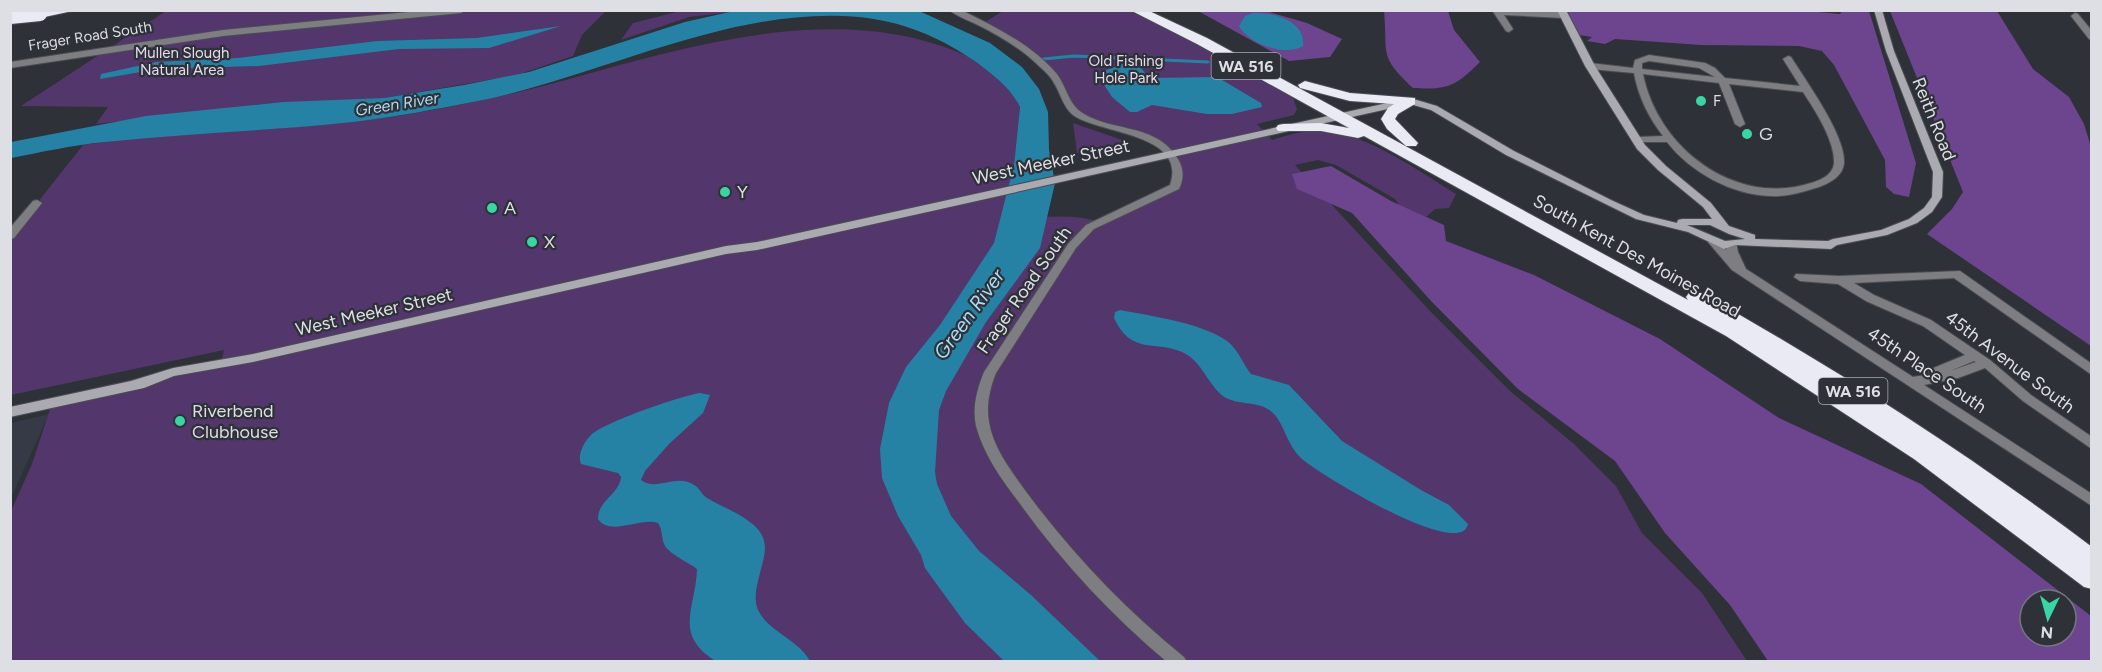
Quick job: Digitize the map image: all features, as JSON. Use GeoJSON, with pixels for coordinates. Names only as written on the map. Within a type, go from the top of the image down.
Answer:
{"type":"FeatureCollection","features":[{"type":"Feature","properties":{"kind":"highway"},"geometry":{"type":"LineString","coordinates":[[10,17],[71,10]]}},
{"type":"Feature","properties":{"kind":"highway","name":"South Kent Des Moines Road"},"geometry":{"type":"LineString","coordinates":[[1136,10],[1174,26],[1290,90],[1345,113]]}},
{"type":"Feature","properties":{"kind":"highway","name":"South Kent Des Moines Road"},"geometry":{"type":"LineString","coordinates":[[1160,10],[1305,85],[1345,113],[1773,357],[1967,486],[2091,580]]}},
{"type":"Feature","properties":{"kind":"highway"},"geometry":{"type":"LineString","coordinates":[[1305,85],[1350,98],[1410,101]]}},
{"type":"Feature","properties":{"kind":"highway"},"geometry":{"type":"LineString","coordinates":[[1283,128],[1307,116],[1308,112],[1306,103],[1290,90]]}},
{"type":"Feature","properties":{"kind":"highway"},"geometry":{"type":"LineString","coordinates":[[1406,147],[1388,119],[1393,111],[1410,101]]}},
{"type":"Feature","properties":{"kind":"highway"},"geometry":{"type":"LineString","coordinates":[[1283,128],[1338,129],[1406,147]]}},
{"type":"Feature","properties":{"kind":"highway","name":"South Kent Des Moines Road"},"geometry":{"type":"LineString","coordinates":[[1406,147],[1726,314],[1816,368],[1938,448],[2091,559]]}},
{"type":"Feature","properties":{"kind":"main road","name":"Reith Road"},"geometry":{"type":"LineString","coordinates":[[1699,226],[1713,242],[1731,236],[1814,246],[1831,245],[1833,242],[1883,233],[1913,221],[1928,210],[1937,197],[1938,172],[1890,51],[1878,10]]}},
{"type":"Feature","properties":{"kind":"main road"},"geometry":{"type":"LineString","coordinates":[[1562,13],[1590,66],[1637,140],[1658,165],[1689,188],[1731,236]]}},
{"type":"Feature","properties":{"kind":"main road","name":"Reith Road"},"geometry":{"type":"LineString","coordinates":[[1345,113],[1410,101],[1434,108],[1560,180],[1640,217],[1699,226],[1712,222],[1731,236]]}},
{"type":"Feature","properties":{"kind":"main road","name":"West Meeker Street"},"geometry":{"type":"LineString","coordinates":[[10,412],[136,384],[172,380],[217,370],[253,358],[726,250],[757,246],[1075,175],[1171,156],[1345,113]]}},
{"type":"Feature","properties":{"kind":"main road"},"geometry":{"type":"LineString","coordinates":[[1699,226],[1702,203]]}},
{"type":"Feature","properties":{"kind":"main road","name":"West Meeker Street"},"geometry":{"type":"LineString","coordinates":[[502,302],[598,285],[727,256],[757,246]]}},
{"type":"Feature","properties":{"kind":"street","name":"Frager Road South"},"geometry":{"type":"LineString","coordinates":[[10,17],[23,10]]}},
{"type":"Feature","properties":{"kind":"street","name":"Frager Road South"},"geometry":{"type":"LineString","coordinates":[[10,65],[223,33],[460,10]]}},
{"type":"Feature","properties":{"kind":"street"},"geometry":{"type":"LineString","coordinates":[[953,10],[982,24],[1030,54],[1053,75],[1066,102],[1078,114],[1096,122],[1149,137],[1171,156]]}},
{"type":"Feature","properties":{"kind":"street"},"geometry":{"type":"LineString","coordinates":[[1497,11],[1562,13]]}},
{"type":"Feature","properties":{"kind":"street"},"geometry":{"type":"LineString","coordinates":[[1497,11],[1509,29]]}},
{"type":"Feature","properties":{"kind":"street"},"geometry":{"type":"LineString","coordinates":[[2091,16],[2075,16],[2091,37]]}},
{"type":"Feature","properties":{"kind":"street"},"geometry":{"type":"LineString","coordinates":[[1740,124],[1722,81],[1710,67],[1699,63],[1646,58],[1638,62],[1638,71],[1650,111],[1682,154],[1714,177],[1744,189],[1786,193],[1810,189],[1833,176],[1839,167],[1838,152],[1827,128],[1788,58]]}},
{"type":"Feature","properties":{"kind":"street"},"geometry":{"type":"LineString","coordinates":[[1590,66],[1804,89]]}},
{"type":"Feature","properties":{"kind":"street"},"geometry":{"type":"LineString","coordinates":[[1637,140],[1668,138]]}},
{"type":"Feature","properties":{"kind":"street","name":"Frager Road South"},"geometry":{"type":"LineString","coordinates":[[1171,156],[1176,164],[1178,180],[1175,187],[1090,227],[1072,246],[990,372],[984,390],[981,415],[995,456],[1047,531],[1094,586],[1129,621],[1179,662]]}},
{"type":"Feature","properties":{"kind":"street"},"geometry":{"type":"LineString","coordinates":[[10,236],[38,203]]}},
{"type":"Feature","properties":{"kind":"street"},"geometry":{"type":"LineString","coordinates":[[1731,236],[1732,252],[1742,269]]}},
{"type":"Feature","properties":{"kind":"street","name":"45th Place South"},"geometry":{"type":"LineString","coordinates":[[1713,242],[1731,264],[1742,269],[2091,501]]}},
{"type":"Feature","properties":{"kind":"street","name":"45th Avenue South"},"geometry":{"type":"LineString","coordinates":[[1839,280],[1956,274],[2091,370]]}},
{"type":"Feature","properties":{"kind":"street"},"geometry":{"type":"LineString","coordinates":[[1800,277],[1839,280]]}},
{"type":"Feature","properties":{"kind":"street","name":"45th Avenue South"},"geometry":{"type":"LineString","coordinates":[[1839,280],[1870,298],[1927,322],[1981,359],[2027,399],[2091,444]]}},
{"type":"Feature","properties":{"kind":"street"},"geometry":{"type":"LineString","coordinates":[[1908,379],[1958,375],[1981,359]]}},
{"type":"Feature","properties":{"kind":"shaded area"},"geometry":{"type":"Polygon","coordinates":[[[1797,10],[1840,14],[1842,11],[1869,11],[1916,163],[1909,197],[1894,194],[1886,187],[1885,160],[1834,65],[1822,51],[1799,46],[1701,45],[1615,39],[1605,44],[1587,41],[1592,37],[1579,35],[1565,11],[1797,10]]]}},
{"type":"Feature","properties":{"kind":"shaded area"},"geometry":{"type":"Polygon","coordinates":[[[1198,11],[1266,11],[1307,23],[1342,39],[1330,57],[1289,61],[1198,11]]]}},
{"type":"Feature","properties":{"kind":"shaded area"},"geometry":{"type":"Polygon","coordinates":[[[1384,11],[1448,11],[1454,30],[1480,62],[1464,77],[1450,85],[1413,88],[1389,61],[1384,11]]]}},
{"type":"Feature","properties":{"kind":"shaded area"},"geometry":{"type":"Polygon","coordinates":[[[1890,11],[1997,11],[2033,69],[2069,97],[2084,124],[2091,147],[2091,346],[1927,234],[1952,209],[1963,192],[1890,11]]]}},
{"type":"Feature","properties":{"kind":"shaded area"},"geometry":{"type":"Polygon","coordinates":[[[1331,166],[1391,201],[1444,225],[1446,241],[1534,275],[1660,339],[1779,418],[1921,484],[2055,588],[2018,588],[2018,648],[2078,648],[2078,606],[2091,616],[2091,661],[1768,661],[1730,605],[1665,533],[1615,461],[1518,389],[1431,301],[1352,213],[1297,189],[1292,174],[1331,166]]]}},
{"type":"Feature","properties":{"kind":"shaded area"},"geometry":{"type":"Polygon","coordinates":[[[49,414],[11,498],[11,423],[49,414]]]}},
{"type":"Feature","properties":{"kind":"green space","name":"Mullen Slough Natural Area"},"geometry":{"type":"Polygon","coordinates":[[[166,11],[606,11],[582,35],[573,56],[517,75],[384,98],[262,104],[96,124],[108,107],[21,106],[166,11]]]}},
{"type":"Feature","properties":{"kind":"green space"},"geometry":{"type":"Polygon","coordinates":[[[680,11],[740,11],[689,17],[621,40],[633,23],[680,11]]]}},
{"type":"Feature","properties":{"kind":"green space","name":"Old Fishing Hole Park"},"geometry":{"type":"Polygon","coordinates":[[[1003,11],[1136,11],[1290,90],[1297,109],[1294,115],[1257,124],[1272,140],[1313,131],[1343,134],[1394,156],[1456,194],[1449,208],[1435,209],[1426,217],[1400,206],[1395,199],[1336,165],[1318,160],[1295,165],[1430,311],[1510,391],[1574,444],[1616,486],[1642,533],[1702,593],[1747,661],[11,661],[11,511],[32,464],[54,397],[222,359],[224,350],[11,395],[11,236],[83,145],[397,116],[503,96],[665,53],[716,42],[819,29],[869,31],[919,39],[967,56],[997,78],[1016,99],[1020,107],[1014,165],[1000,222],[1076,217],[1101,222],[1175,187],[1176,164],[1156,141],[1078,114],[1045,66],[982,24],[1003,11]]]}},
{"type":"Feature","properties":{"kind":"green space"},"geometry":{"type":"Polygon","coordinates":[[[1073,123],[1128,142],[1077,153],[1073,123]]]}},
{"type":"Feature","properties":{"kind":"water","name":"Green River"},"geometry":{"type":"Polygon","coordinates":[[[734,11],[919,11],[990,43],[1022,67],[1039,89],[1048,112],[1049,150],[1055,183],[1040,248],[986,322],[946,391],[939,410],[935,472],[937,484],[951,516],[979,551],[1031,595],[1100,661],[1004,661],[965,623],[925,568],[921,555],[898,516],[882,478],[880,449],[889,403],[906,367],[940,325],[994,243],[1014,165],[1020,107],[1016,100],[1001,82],[976,62],[929,35],[896,24],[862,17],[797,17],[706,34],[523,90],[432,110],[353,122],[93,143],[11,158],[11,142],[146,116],[284,102],[384,98],[529,72],[685,22],[734,11]]]}},
{"type":"Feature","properties":{"kind":"water"},"geometry":{"type":"Polygon","coordinates":[[[1253,13],[1279,16],[1294,24],[1303,37],[1303,46],[1296,49],[1278,49],[1250,38],[1239,26],[1245,16],[1253,13]]]}},
{"type":"Feature","properties":{"kind":"water"},"geometry":{"type":"Polygon","coordinates":[[[561,26],[489,48],[399,49],[259,66],[158,69],[100,79],[101,74],[156,62],[238,58],[377,41],[477,38],[561,26]]]}},
{"type":"Feature","properties":{"kind":"water"},"geometry":{"type":"Polygon","coordinates":[[[1123,64],[1140,66],[1147,76],[1152,78],[1217,77],[1261,103],[1262,107],[1232,114],[1207,114],[1152,105],[1137,112],[1130,112],[1112,97],[1099,77],[1101,72],[1123,64]]]}},
{"type":"Feature","properties":{"kind":"water"},"geometry":{"type":"Polygon","coordinates":[[[1120,310],[1204,329],[1227,341],[1235,348],[1251,374],[1289,385],[1342,441],[1449,505],[1468,524],[1460,532],[1442,532],[1417,524],[1334,481],[1302,459],[1292,447],[1277,418],[1268,409],[1226,398],[1214,387],[1195,361],[1182,352],[1135,342],[1128,337],[1114,318],[1115,312],[1120,310]]]}},
{"type":"Feature","properties":{"kind":"water"},"geometry":{"type":"Polygon","coordinates":[[[700,393],[710,395],[703,413],[669,444],[645,471],[641,480],[653,484],[687,482],[696,486],[707,498],[740,515],[756,527],[764,541],[765,549],[756,592],[758,610],[769,624],[799,647],[810,661],[717,662],[703,652],[695,642],[691,631],[691,608],[697,569],[667,549],[658,523],[643,522],[618,527],[603,524],[598,519],[601,507],[617,488],[621,477],[618,473],[581,464],[581,453],[588,438],[611,423],[660,404],[700,393]]]}},
{"type":"Feature","properties":{"kind":"waterway"},"geometry":{"type":"LineString","coordinates":[[1043,59],[1074,56],[1208,62]]}},
{"type":"Feature","properties":{"kind":"place","name":"F"},"geometry":{"type":"Point","coordinates":[1701,101]}},
{"type":"Feature","properties":{"kind":"place","name":"G"},"geometry":{"type":"Point","coordinates":[1747,134]}},
{"type":"Feature","properties":{"kind":"place","name":"Y"},"geometry":{"type":"Point","coordinates":[725,192]}},
{"type":"Feature","properties":{"kind":"place","name":"A"},"geometry":{"type":"Point","coordinates":[492,208]}},
{"type":"Feature","properties":{"kind":"place","name":"X"},"geometry":{"type":"Point","coordinates":[532,242]}},
{"type":"Feature","properties":{"kind":"place","name":"Riverbend Clubhouse"},"geometry":{"type":"Point","coordinates":[180,421]}}]}
